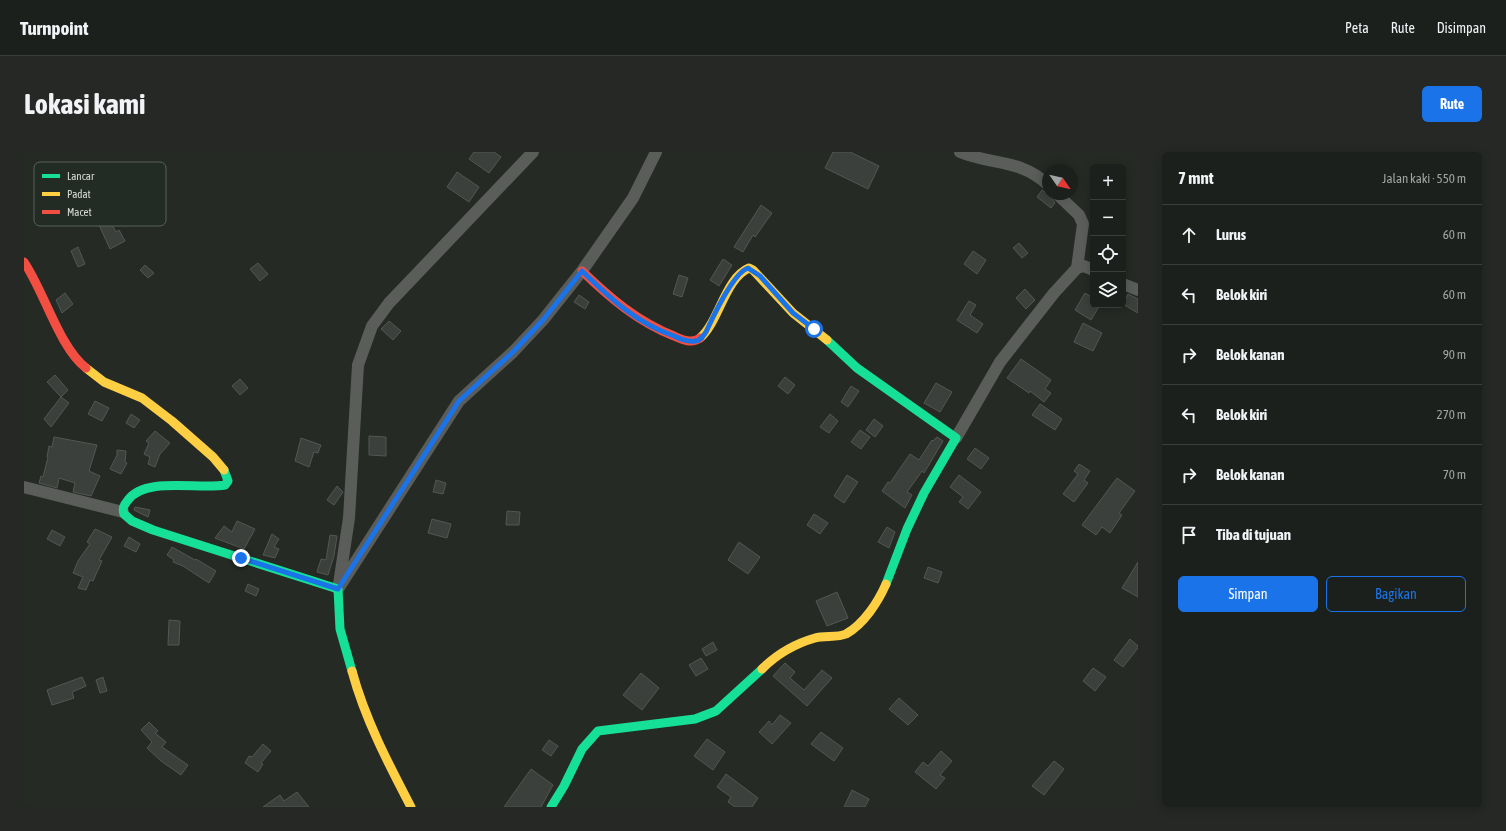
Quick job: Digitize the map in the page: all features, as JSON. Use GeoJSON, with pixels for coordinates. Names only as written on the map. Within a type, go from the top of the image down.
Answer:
{"type":"FeatureCollection","features":[{"type":"Feature","properties":{"kind":"street"},"geometry":{"type":"LineString","coordinates":[[411,807],[392,771],[360,701],[340,629],[338,589],[349,518],[358,365],[372,326],[389,303],[533,152]]}},
{"type":"Feature","properties":{"kind":"street"},"geometry":{"type":"LineString","coordinates":[[338,589],[459,401],[513,352],[543,320],[582,271],[633,198],[656,152]]}},
{"type":"Feature","properties":{"kind":"street"},"geometry":{"type":"LineString","coordinates":[[960,152],[971,157],[991,159],[1030,170],[1042,180]]}},
{"type":"Feature","properties":{"kind":"street"},"geometry":{"type":"LineString","coordinates":[[551,807],[564,786],[584,745],[590,737],[598,731],[695,719],[716,711],[779,653],[815,638],[845,634],[862,621],[880,598],[910,521],[924,493],[1000,362],[1054,293],[1076,268],[1083,224],[1079,216],[1063,200]]}},
{"type":"Feature","properties":{"kind":"street"},"geometry":{"type":"LineString","coordinates":[[24,262],[32,274],[69,350],[82,365],[104,382],[142,398],[172,421],[213,457],[226,471],[228,481],[225,485],[170,486],[142,489],[131,496],[124,505],[123,512]]}},
{"type":"Feature","properties":{"kind":"street"},"geometry":{"type":"LineString","coordinates":[[1076,268],[1084,266],[1090,269]]}},
{"type":"Feature","properties":{"kind":"street"},"geometry":{"type":"LineString","coordinates":[[582,271],[613,302],[638,320],[662,332],[686,341],[695,341],[700,339],[706,332],[725,296],[740,274],[748,268],[753,270],[793,313],[814,329],[857,368],[956,438]]}},
{"type":"Feature","properties":{"kind":"street"},"geometry":{"type":"LineString","coordinates":[[1126,285],[1138,290]]}},
{"type":"Feature","properties":{"kind":"street"},"geometry":{"type":"LineString","coordinates":[[24,487],[123,512],[131,520],[153,530],[338,589]]}},
{"type":"Feature","properties":{"kind":"building"},"geometry":{"type":"Polygon","coordinates":[[[474,152],[494,152],[501,157],[489,173],[469,159],[474,152]]]}},
{"type":"Feature","properties":{"kind":"building"},"geometry":{"type":"Polygon","coordinates":[[[833,152],[850,152],[879,166],[868,189],[825,168],[833,152]]]}},
{"type":"Feature","properties":{"kind":"building"},"geometry":{"type":"Polygon","coordinates":[[[457,172],[479,187],[469,202],[447,187],[457,172]]]}},
{"type":"Feature","properties":{"kind":"building"},"geometry":{"type":"Polygon","coordinates":[[[1042,190],[1042,200],[1053,200],[1055,203],[1051,208],[1037,197],[1042,190]]]}},
{"type":"Feature","properties":{"kind":"building"},"geometry":{"type":"Polygon","coordinates":[[[761,205],[772,213],[755,237],[753,235],[743,252],[734,247],[761,205]]]}},
{"type":"Feature","properties":{"kind":"building"},"geometry":{"type":"Polygon","coordinates":[[[99,226],[113,226],[116,232],[119,230],[125,241],[110,249],[99,226]]]}},
{"type":"Feature","properties":{"kind":"building"},"geometry":{"type":"Polygon","coordinates":[[[1019,243],[1028,253],[1022,258],[1013,248],[1019,243]]]}},
{"type":"Feature","properties":{"kind":"building"},"geometry":{"type":"Polygon","coordinates":[[[78,247],[85,264],[78,267],[71,251],[78,247]]]}},
{"type":"Feature","properties":{"kind":"building"},"geometry":{"type":"Polygon","coordinates":[[[973,251],[986,260],[977,274],[964,264],[973,251]]]}},
{"type":"Feature","properties":{"kind":"building"},"geometry":{"type":"Polygon","coordinates":[[[723,259],[732,265],[719,286],[710,280],[723,259]]]}},
{"type":"Feature","properties":{"kind":"building"},"geometry":{"type":"Polygon","coordinates":[[[258,263],[268,274],[260,281],[250,269],[258,263]]]}},
{"type":"Feature","properties":{"kind":"building"},"geometry":{"type":"Polygon","coordinates":[[[145,265],[154,273],[148,278],[140,270],[145,265]]]}},
{"type":"Feature","properties":{"kind":"building"},"geometry":{"type":"Polygon","coordinates":[[[679,275],[688,278],[682,297],[673,294],[679,275]]]}},
{"type":"Feature","properties":{"kind":"building"},"geometry":{"type":"Polygon","coordinates":[[[1025,289],[1035,300],[1026,309],[1016,298],[1025,289]]]}},
{"type":"Feature","properties":{"kind":"building"},"geometry":{"type":"Polygon","coordinates":[[[65,293],[73,304],[62,313],[56,300],[65,293]]]}},
{"type":"Feature","properties":{"kind":"building"},"geometry":{"type":"Polygon","coordinates":[[[1085,293],[1090,296],[1090,308],[1098,308],[1091,320],[1075,310],[1085,293]]]}},
{"type":"Feature","properties":{"kind":"building"},"geometry":{"type":"Polygon","coordinates":[[[1128,294],[1138,299],[1138,313],[1126,306],[1126,298],[1128,294]]]}},
{"type":"Feature","properties":{"kind":"building"},"geometry":{"type":"Polygon","coordinates":[[[579,295],[589,302],[585,309],[574,302],[579,295]]]}},
{"type":"Feature","properties":{"kind":"building"},"geometry":{"type":"Polygon","coordinates":[[[969,301],[976,305],[970,315],[983,324],[977,333],[957,320],[969,301]]]}},
{"type":"Feature","properties":{"kind":"building"},"geometry":{"type":"Polygon","coordinates":[[[389,321],[401,331],[393,340],[381,329],[389,321]]]}},
{"type":"Feature","properties":{"kind":"building"},"geometry":{"type":"Polygon","coordinates":[[[1083,323],[1102,333],[1093,351],[1074,342],[1083,323]]]}},
{"type":"Feature","properties":{"kind":"building"},"geometry":{"type":"Polygon","coordinates":[[[1021,359],[1051,380],[1045,389],[1051,393],[1044,402],[1030,391],[1029,393],[1007,378],[1021,359]]]}},
{"type":"Feature","properties":{"kind":"building"},"geometry":{"type":"Polygon","coordinates":[[[55,375],[68,390],[61,397],[47,382],[55,375]]]}},
{"type":"Feature","properties":{"kind":"building"},"geometry":{"type":"Polygon","coordinates":[[[785,377],[795,385],[788,394],[778,386],[785,377]]]}},
{"type":"Feature","properties":{"kind":"building"},"geometry":{"type":"Polygon","coordinates":[[[240,379],[248,388],[240,395],[232,386],[240,379]]]}},
{"type":"Feature","properties":{"kind":"building"},"geometry":{"type":"Polygon","coordinates":[[[936,383],[952,392],[940,412],[924,403],[936,383]]]}},
{"type":"Feature","properties":{"kind":"building"},"geometry":{"type":"Polygon","coordinates":[[[851,386],[859,391],[848,407],[841,402],[851,386]]]}},
{"type":"Feature","properties":{"kind":"building"},"geometry":{"type":"Polygon","coordinates":[[[61,397],[69,403],[51,427],[44,419],[61,397]]]}},
{"type":"Feature","properties":{"kind":"building"},"geometry":{"type":"Polygon","coordinates":[[[95,401],[109,408],[102,421],[88,414],[95,401]]]}},
{"type":"Feature","properties":{"kind":"building"},"geometry":{"type":"Polygon","coordinates":[[[1040,404],[1062,419],[1055,430],[1032,415],[1040,404]]]}},
{"type":"Feature","properties":{"kind":"building"},"geometry":{"type":"Polygon","coordinates":[[[131,414],[140,420],[134,428],[126,423],[131,414]]]}},
{"type":"Feature","properties":{"kind":"building"},"geometry":{"type":"Polygon","coordinates":[[[830,414],[838,421],[829,433],[820,427],[830,414]]]}},
{"type":"Feature","properties":{"kind":"building"},"geometry":{"type":"Polygon","coordinates":[[[874,419],[883,426],[875,437],[866,430],[874,419]]]}},
{"type":"Feature","properties":{"kind":"building"},"geometry":{"type":"Polygon","coordinates":[[[860,430],[870,437],[861,449],[851,442],[860,430]]]}},
{"type":"Feature","properties":{"kind":"building"},"geometry":{"type":"Polygon","coordinates":[[[155,431],[170,443],[160,454],[155,467],[148,464],[150,457],[144,454],[149,443],[146,441],[155,431]]]}},
{"type":"Feature","properties":{"kind":"building"},"geometry":{"type":"Polygon","coordinates":[[[369,436],[386,437],[386,456],[369,455],[369,436]]]}},
{"type":"Feature","properties":{"kind":"building"},"geometry":{"type":"Polygon","coordinates":[[[54,437],[97,445],[89,471],[100,476],[91,496],[73,492],[75,483],[59,478],[57,488],[39,483],[41,476],[43,477],[49,446],[52,447],[54,437]]]}},
{"type":"Feature","properties":{"kind":"building"},"geometry":{"type":"Polygon","coordinates":[[[937,437],[943,441],[924,473],[922,471],[907,492],[912,495],[905,508],[882,491],[888,482],[890,483],[910,454],[919,460],[932,440],[933,441],[937,437]]]}},
{"type":"Feature","properties":{"kind":"building"},"geometry":{"type":"Polygon","coordinates":[[[301,438],[321,445],[318,453],[314,452],[309,467],[295,461],[301,438]]]}},
{"type":"Feature","properties":{"kind":"building"},"geometry":{"type":"Polygon","coordinates":[[[975,448],[989,458],[981,469],[967,459],[975,448]]]}},
{"type":"Feature","properties":{"kind":"building"},"geometry":{"type":"Polygon","coordinates":[[[117,450],[126,451],[125,462],[127,463],[121,474],[110,469],[117,455],[117,450]]]}},
{"type":"Feature","properties":{"kind":"building"},"geometry":{"type":"Polygon","coordinates":[[[1079,464],[1090,471],[1084,480],[1088,483],[1074,502],[1063,494],[1078,474],[1074,471],[1079,464]]]}},
{"type":"Feature","properties":{"kind":"building"},"geometry":{"type":"Polygon","coordinates":[[[847,475],[858,482],[844,503],[834,496],[847,475]]]}},
{"type":"Feature","properties":{"kind":"building"},"geometry":{"type":"Polygon","coordinates":[[[959,475],[981,492],[968,509],[959,502],[963,497],[950,487],[959,475]]]}},
{"type":"Feature","properties":{"kind":"building"},"geometry":{"type":"Polygon","coordinates":[[[1117,478],[1135,491],[1119,513],[1122,515],[1110,533],[1102,527],[1096,535],[1082,525],[1117,478]]]}},
{"type":"Feature","properties":{"kind":"building"},"geometry":{"type":"Polygon","coordinates":[[[436,480],[446,483],[443,494],[433,492],[436,480]]]}},
{"type":"Feature","properties":{"kind":"building"},"geometry":{"type":"Polygon","coordinates":[[[337,486],[343,492],[334,505],[327,500],[337,486]]]}},
{"type":"Feature","properties":{"kind":"building"},"geometry":{"type":"Polygon","coordinates":[[[135,507],[150,510],[148,517],[134,510],[135,507]]]}},
{"type":"Feature","properties":{"kind":"building"},"geometry":{"type":"Polygon","coordinates":[[[507,511],[520,512],[519,525],[506,525],[507,511]]]}},
{"type":"Feature","properties":{"kind":"building"},"geometry":{"type":"Polygon","coordinates":[[[814,514],[828,523],[820,534],[807,525],[814,514]]]}},
{"type":"Feature","properties":{"kind":"building"},"geometry":{"type":"Polygon","coordinates":[[[432,519],[451,524],[447,538],[428,533],[432,519]]]}},
{"type":"Feature","properties":{"kind":"building"},"geometry":{"type":"Polygon","coordinates":[[[237,521],[255,529],[244,549],[215,538],[224,526],[232,532],[237,521]]]}},
{"type":"Feature","properties":{"kind":"building"},"geometry":{"type":"Polygon","coordinates":[[[887,527],[895,532],[889,548],[878,542],[887,527]]]}},
{"type":"Feature","properties":{"kind":"building"},"geometry":{"type":"Polygon","coordinates":[[[95,529],[112,537],[99,560],[102,561],[93,581],[90,580],[86,590],[78,588],[83,577],[73,573],[78,561],[90,544],[87,542],[95,529]]]}},
{"type":"Feature","properties":{"kind":"building"},"geometry":{"type":"Polygon","coordinates":[[[52,530],[65,537],[60,546],[47,539],[52,530]]]}},
{"type":"Feature","properties":{"kind":"building"},"geometry":{"type":"Polygon","coordinates":[[[272,534],[279,539],[274,547],[279,549],[275,558],[263,555],[272,534]]]}},
{"type":"Feature","properties":{"kind":"building"},"geometry":{"type":"Polygon","coordinates":[[[330,535],[337,536],[334,556],[328,575],[317,572],[321,559],[326,560],[330,535]]]}},
{"type":"Feature","properties":{"kind":"building"},"geometry":{"type":"Polygon","coordinates":[[[129,537],[140,544],[136,552],[124,546],[129,537]]]}},
{"type":"Feature","properties":{"kind":"building"},"geometry":{"type":"Polygon","coordinates":[[[739,542],[760,557],[748,574],[728,560],[739,542]]]}},
{"type":"Feature","properties":{"kind":"building"},"geometry":{"type":"Polygon","coordinates":[[[172,547],[216,571],[209,583],[183,566],[173,562],[174,560],[167,555],[172,547]]]}},
{"type":"Feature","properties":{"kind":"building"},"geometry":{"type":"Polygon","coordinates":[[[1138,562],[1138,597],[1122,588],[1138,562]]]}},
{"type":"Feature","properties":{"kind":"building"},"geometry":{"type":"Polygon","coordinates":[[[928,567],[942,572],[938,583],[924,578],[928,567]]]}},
{"type":"Feature","properties":{"kind":"building"},"geometry":{"type":"Polygon","coordinates":[[[248,584],[259,589],[256,596],[245,591],[248,584]]]}},
{"type":"Feature","properties":{"kind":"building"},"geometry":{"type":"Polygon","coordinates":[[[837,592],[848,618],[827,626],[816,601],[837,592]]]}},
{"type":"Feature","properties":{"kind":"building"},"geometry":{"type":"Polygon","coordinates":[[[169,620],[180,621],[179,645],[168,645],[169,620]]]}},
{"type":"Feature","properties":{"kind":"building"},"geometry":{"type":"Polygon","coordinates":[[[1130,639],[1138,646],[1138,648],[1123,667],[1114,660],[1130,639]]]}},
{"type":"Feature","properties":{"kind":"building"},"geometry":{"type":"Polygon","coordinates":[[[713,642],[717,650],[706,656],[702,649],[713,642]]]}},
{"type":"Feature","properties":{"kind":"building"},"geometry":{"type":"Polygon","coordinates":[[[701,658],[708,669],[696,676],[689,665],[701,658]]]}},
{"type":"Feature","properties":{"kind":"building"},"geometry":{"type":"Polygon","coordinates":[[[785,663],[795,672],[790,678],[804,690],[822,670],[832,678],[807,706],[773,676],[785,663]]]}},
{"type":"Feature","properties":{"kind":"building"},"geometry":{"type":"Polygon","coordinates":[[[1093,668],[1106,677],[1095,691],[1083,681],[1093,668]]]}},
{"type":"Feature","properties":{"kind":"building"},"geometry":{"type":"Polygon","coordinates":[[[641,673],[659,688],[642,710],[623,695],[641,673]]]}},
{"type":"Feature","properties":{"kind":"building"},"geometry":{"type":"Polygon","coordinates":[[[82,677],[86,686],[72,692],[74,698],[52,705],[47,690],[82,677]]]}},
{"type":"Feature","properties":{"kind":"building"},"geometry":{"type":"Polygon","coordinates":[[[103,677],[107,691],[100,693],[96,680],[103,677]]]}},
{"type":"Feature","properties":{"kind":"building"},"geometry":{"type":"Polygon","coordinates":[[[899,698],[918,715],[908,725],[889,709],[899,698]]]}},
{"type":"Feature","properties":{"kind":"building"},"geometry":{"type":"Polygon","coordinates":[[[780,715],[791,723],[772,744],[759,732],[769,721],[772,725],[780,715]]]}},
{"type":"Feature","properties":{"kind":"building"},"geometry":{"type":"Polygon","coordinates":[[[149,722],[158,731],[155,733],[166,742],[162,747],[188,765],[181,775],[161,761],[147,748],[152,742],[141,730],[149,722]]]}},
{"type":"Feature","properties":{"kind":"building"},"geometry":{"type":"Polygon","coordinates":[[[821,732],[843,748],[834,761],[811,744],[821,732]]]}},
{"type":"Feature","properties":{"kind":"building"},"geometry":{"type":"Polygon","coordinates":[[[707,739],[725,752],[713,770],[694,756],[707,739]]]}},
{"type":"Feature","properties":{"kind":"building"},"geometry":{"type":"Polygon","coordinates":[[[549,740],[558,746],[551,756],[542,750],[549,740]]]}},
{"type":"Feature","properties":{"kind":"building"},"geometry":{"type":"Polygon","coordinates":[[[263,744],[271,751],[261,763],[263,764],[258,772],[245,763],[249,756],[252,757],[263,744]]]}},
{"type":"Feature","properties":{"kind":"building"},"geometry":{"type":"Polygon","coordinates":[[[941,751],[952,761],[940,775],[945,778],[936,789],[915,772],[923,762],[928,766],[941,751]]]}},
{"type":"Feature","properties":{"kind":"building"},"geometry":{"type":"Polygon","coordinates":[[[1054,761],[1064,769],[1044,795],[1032,786],[1054,761]]]}},
{"type":"Feature","properties":{"kind":"building"},"geometry":{"type":"Polygon","coordinates":[[[531,769],[553,785],[541,807],[504,807],[531,769]]]}},
{"type":"Feature","properties":{"kind":"building"},"geometry":{"type":"Polygon","coordinates":[[[726,774],[758,798],[752,807],[735,807],[728,802],[731,797],[717,787],[726,774]]]}},
{"type":"Feature","properties":{"kind":"building"},"geometry":{"type":"Polygon","coordinates":[[[852,790],[869,799],[865,807],[844,807],[852,790]]]}},
{"type":"Feature","properties":{"kind":"building"},"geometry":{"type":"Polygon","coordinates":[[[297,792],[309,807],[263,807],[280,795],[284,801],[297,792]]]}},
{"type":"Feature","properties":{"kind":"traffic: fast"},"geometry":{"type":"LineString","coordinates":[[827,340],[857,368],[956,438],[924,493],[907,529],[886,584]]}},
{"type":"Feature","properties":{"kind":"traffic: fast"},"geometry":{"type":"LineString","coordinates":[[224,470],[228,481],[225,485],[174,485],[147,488],[136,493],[128,500],[123,508],[124,514],[132,521],[153,530],[338,589],[340,629],[352,671]]}},
{"type":"Feature","properties":{"kind":"traffic: fast"},"geometry":{"type":"LineString","coordinates":[[551,807],[564,786],[582,749],[598,731],[695,719],[716,711],[762,669]]}},
{"type":"Feature","properties":{"kind":"traffic: slow"},"geometry":{"type":"LineString","coordinates":[[700,338],[707,331],[734,281],[741,273],[749,268],[753,270],[793,313],[827,340]]}},
{"type":"Feature","properties":{"kind":"traffic: slow"},"geometry":{"type":"LineString","coordinates":[[86,368],[104,382],[142,398],[172,421],[213,457],[224,470]]}},
{"type":"Feature","properties":{"kind":"traffic: slow"},"geometry":{"type":"LineString","coordinates":[[762,669],[780,654],[793,646],[807,640],[819,637],[842,635],[853,630],[870,612],[886,584]]}},
{"type":"Feature","properties":{"kind":"traffic: slow"},"geometry":{"type":"LineString","coordinates":[[352,671],[370,724],[411,807]]}},
{"type":"Feature","properties":{"kind":"traffic: jam"},"geometry":{"type":"LineString","coordinates":[[24,262],[68,347],[76,359],[86,368]]}},
{"type":"Feature","properties":{"kind":"traffic: jam"},"geometry":{"type":"LineString","coordinates":[[582,271],[614,300],[648,324],[684,340],[694,341],[700,338]]}},
{"type":"Feature","properties":{"kind":"route"},"geometry":{"type":"LineString","coordinates":[[241,558],[338,589],[459,401],[513,352],[543,320],[582,271],[613,302],[638,320],[662,332],[686,341],[695,341],[700,339],[706,332],[725,296],[737,278],[744,270],[748,268],[760,276],[793,313],[814,329]]}}]}
